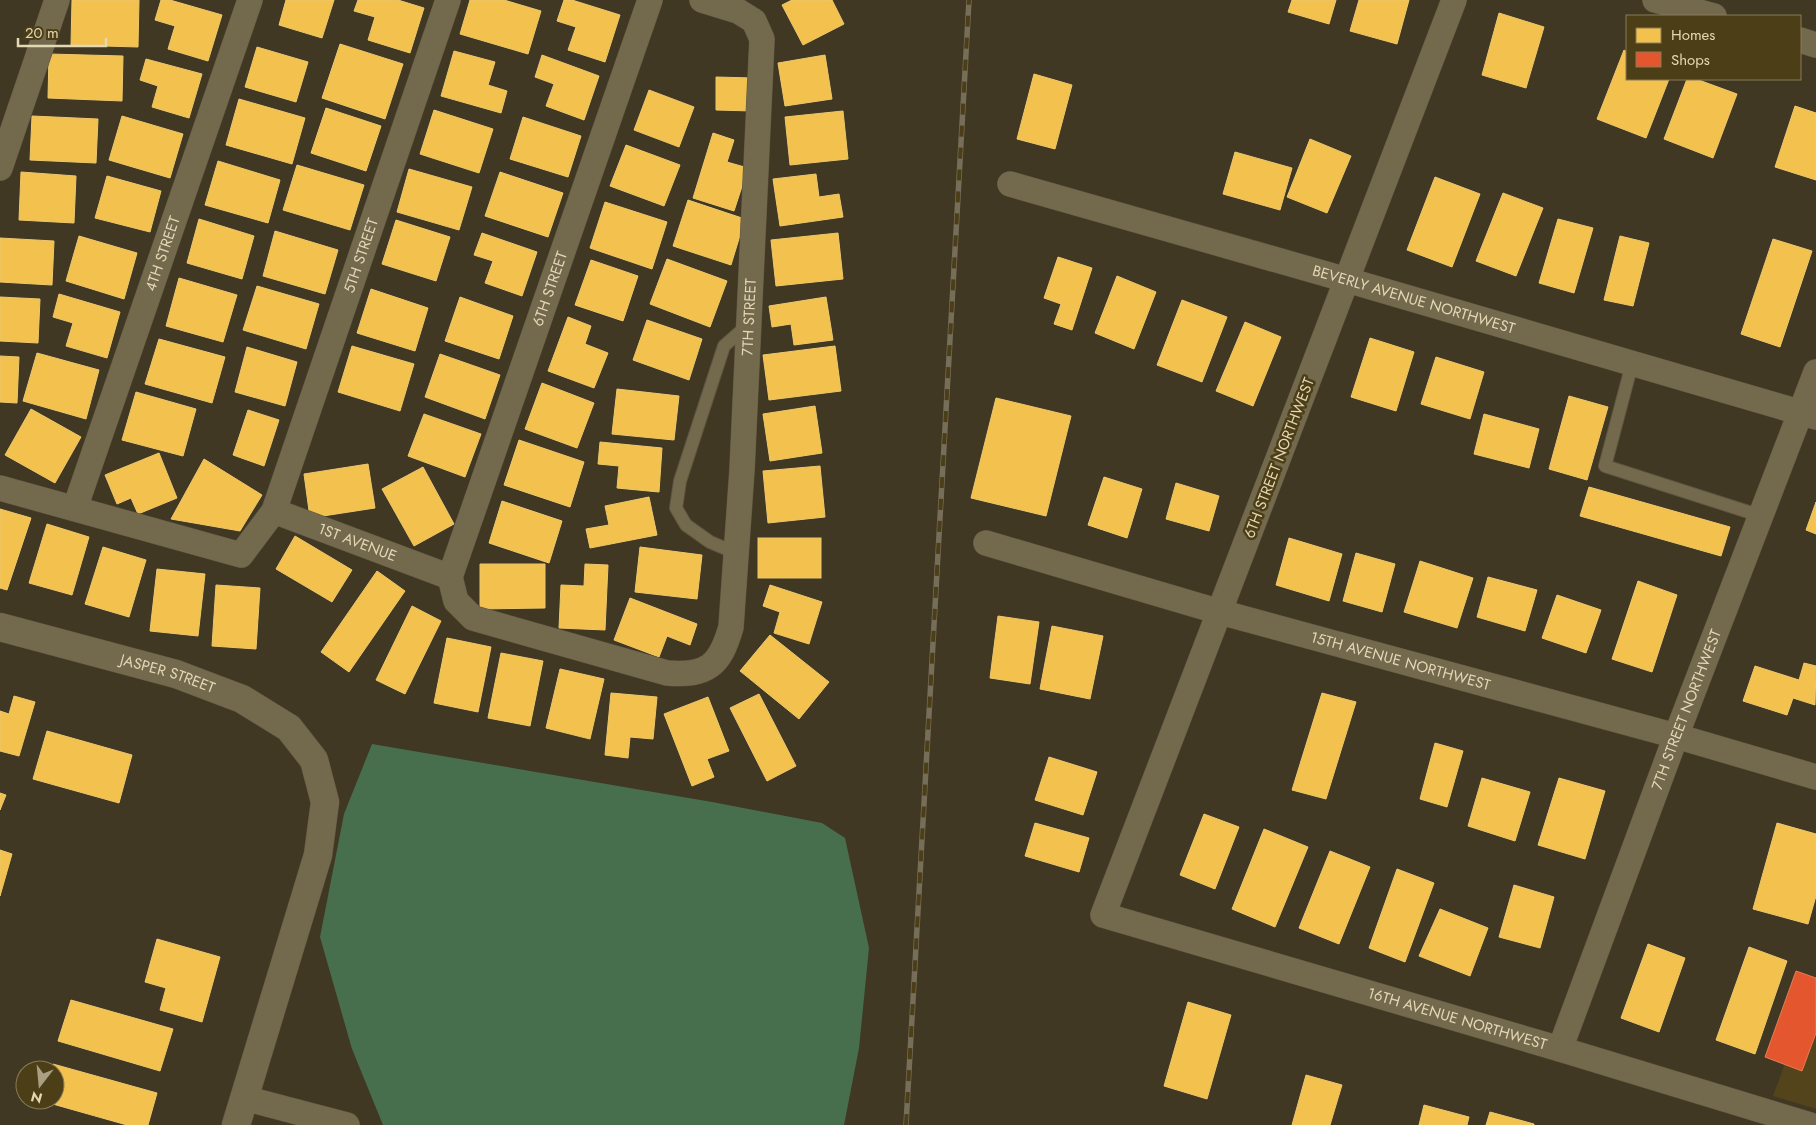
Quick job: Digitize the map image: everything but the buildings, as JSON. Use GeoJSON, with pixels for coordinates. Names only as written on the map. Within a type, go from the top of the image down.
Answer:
{"type":"FeatureCollection","features":[{"type":"Feature","properties":{"kind":"street"},"geometry":{"type":"LineString","coordinates":[[0,168],[57,0]]}},
{"type":"Feature","properties":{"kind":"street","name":"4TH STREET"},"geometry":{"type":"LineString","coordinates":[[75,508],[250,0]]}},
{"type":"Feature","properties":{"kind":"street","name":"5TH STREET"},"geometry":{"type":"LineString","coordinates":[[274,511],[448,0]]}},
{"type":"Feature","properties":{"kind":"street","name":"6TH STREET"},"geometry":{"type":"LineString","coordinates":[[450,577],[650,0]]}},
{"type":"Feature","properties":{"kind":"street","name":"7TH STREET"},"geometry":{"type":"LineString","coordinates":[[450,577],[456,600],[473,618],[666,673],[689,674],[710,667],[725,648],[731,627],[742,470],[762,39],[754,21],[738,11],[702,0]]}},
{"type":"Feature","properties":{"kind":"street","name":"6TH STREET NORTHWEST"},"geometry":{"type":"LineString","coordinates":[[1103,915],[1454,0]]}},
{"type":"Feature","properties":{"kind":"street"},"geometry":{"type":"LineString","coordinates":[[1656,0],[1710,15]]}},
{"type":"Feature","properties":{"kind":"street"},"geometry":{"type":"LineString","coordinates":[[1801,40],[1816,45]]}},
{"type":"Feature","properties":{"kind":"street","name":"BEVERLY AVENUE NORTHWEST"},"geometry":{"type":"LineString","coordinates":[[1010,184],[1809,415]]}},
{"type":"Feature","properties":{"kind":"street","name":"7TH STREET NORTHWEST"},"geometry":{"type":"LineString","coordinates":[[1560,1049],[1676,736],[1761,516],[1809,415],[1816,372]]}},
{"type":"Feature","properties":{"kind":"street"},"geometry":{"type":"LineString","coordinates":[[0,488],[241,555],[274,511]]}},
{"type":"Feature","properties":{"kind":"street","name":"1ST AVENUE"},"geometry":{"type":"LineString","coordinates":[[274,511],[450,577]]}},
{"type":"Feature","properties":{"kind":"street","name":"15TH AVENUE NORTHWEST"},"geometry":{"type":"LineString","coordinates":[[986,543],[1220,612],[1676,736],[1816,777]]}},
{"type":"Feature","properties":{"kind":"street","name":"JASPER STREET"},"geometry":{"type":"LineString","coordinates":[[0,627],[176,674],[242,699],[289,728],[314,760],[325,802],[318,855],[244,1098]]}},
{"type":"Feature","properties":{"kind":"street","name":"16TH AVENUE NORTHWEST"},"geometry":{"type":"LineString","coordinates":[[1103,915],[1560,1049],[1810,1125]]}},
{"type":"Feature","properties":{"kind":"street"},"geometry":{"type":"LineString","coordinates":[[236,1125],[244,1098],[347,1125]]}},
{"type":"Feature","properties":{"kind":"lane"},"geometry":{"type":"LineString","coordinates":[[736,553],[710,542],[686,525],[676,508],[682,473],[724,346],[749,324]]}},
{"type":"Feature","properties":{"kind":"lane"},"geometry":{"type":"LineString","coordinates":[[1632,364],[1605,466],[1761,516]]}},
{"type":"Feature","properties":{"kind":"shaded area"},"geometry":{"type":"Polygon","coordinates":[[[1816,979],[1816,1109],[1773,1096],[1816,979]]]}},
{"type":"Feature","properties":{"kind":"green space"},"geometry":{"type":"Polygon","coordinates":[[[372,744],[712,802],[822,823],[845,838],[869,948],[859,1048],[844,1125],[383,1125],[352,1049],[320,937],[344,814],[372,744]]]}},
{"type":"Feature","properties":{"kind":"railway"},"geometry":{"type":"LineString","coordinates":[[906,1125],[969,0]]}}]}
